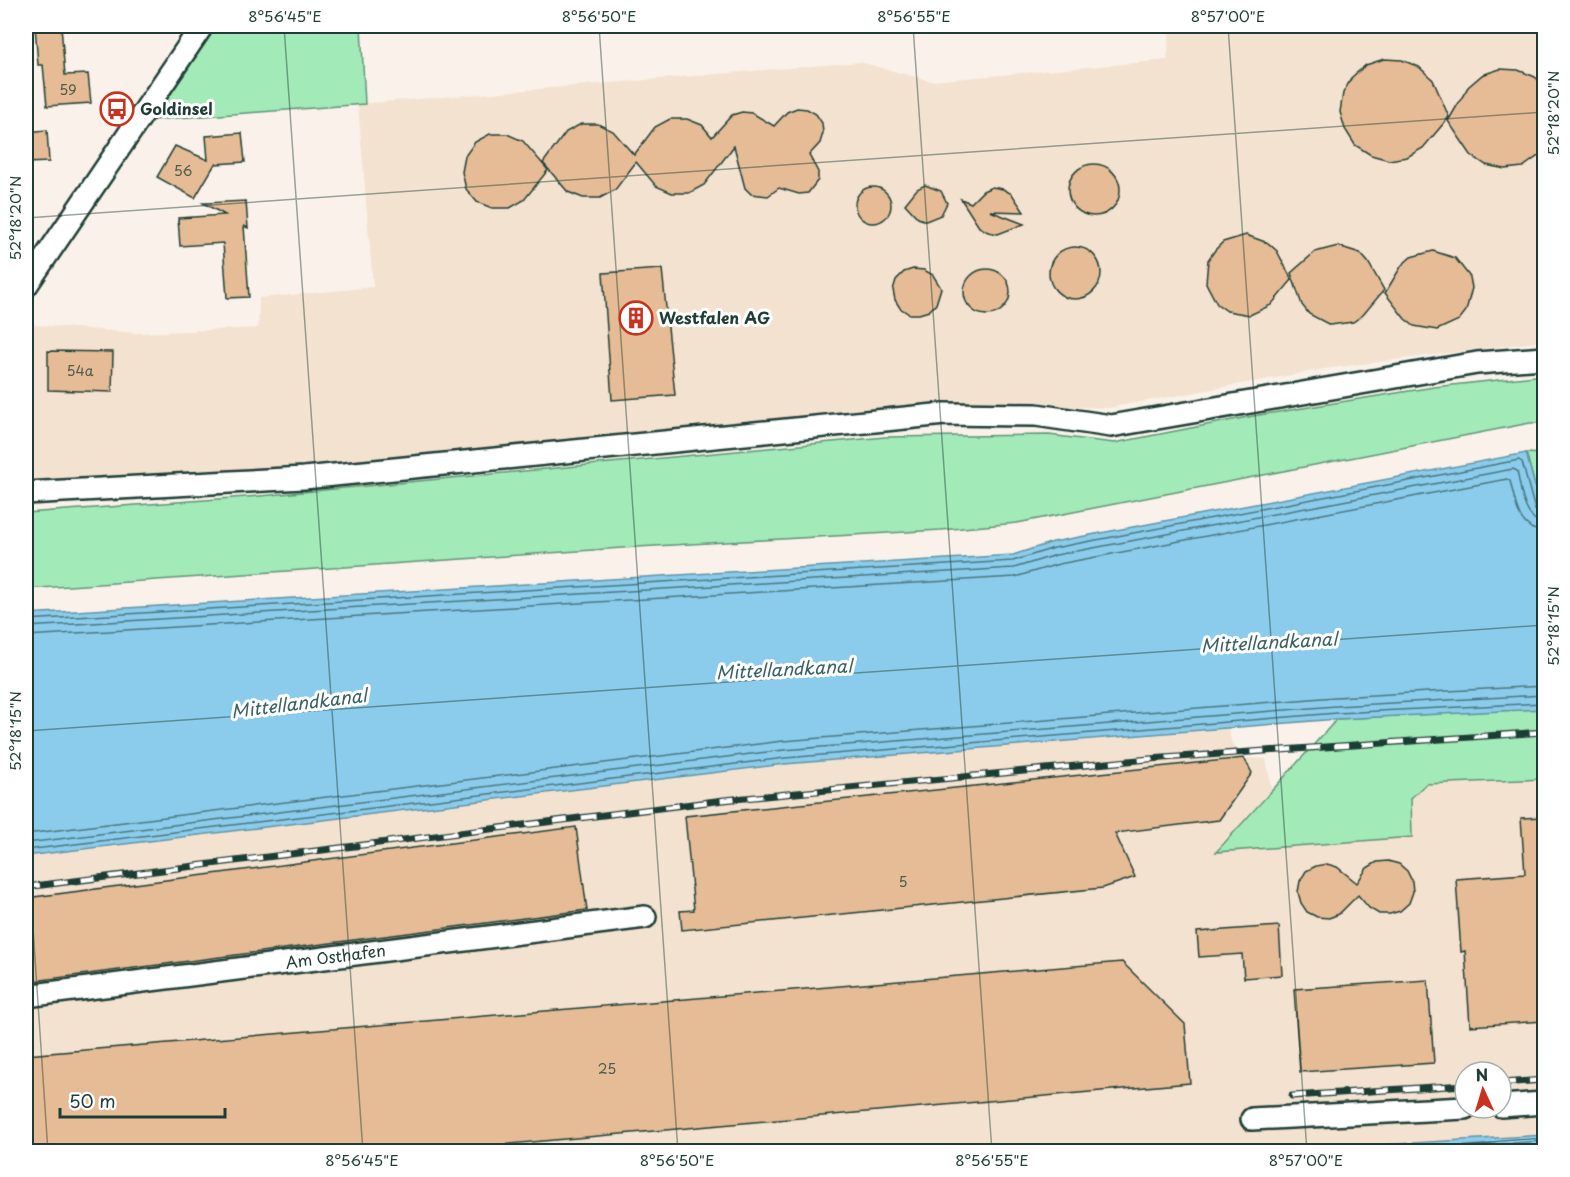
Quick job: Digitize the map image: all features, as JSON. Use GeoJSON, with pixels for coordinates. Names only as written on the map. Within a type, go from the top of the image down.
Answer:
{"type":"FeatureCollection","features":[{"type":"Feature","properties":{"kind":"street"},"geometry":{"type":"LineString","coordinates":[[26,286],[202,26]]}},
{"type":"Feature","properties":{"kind":"street"},"geometry":{"type":"LineString","coordinates":[[26,493],[304,478],[945,414],[1036,415],[1111,426],[1477,363],[1545,358]]}},
{"type":"Feature","properties":{"kind":"street","name":"Am Osthafen"},"geometry":{"type":"LineString","coordinates":[[26,996],[645,917]]}},
{"type":"Feature","properties":{"kind":"street"},"geometry":{"type":"LineString","coordinates":[[1513,1105],[1545,1103]]}},
{"type":"Feature","properties":{"kind":"street"},"geometry":{"type":"LineString","coordinates":[[1252,1119],[1453,1109]]}},
{"type":"Feature","properties":{"kind":"shaded area","name":"Westfalen AG"},"geometry":{"type":"Polygon","coordinates":[[[1170,26],[1544,26],[1544,341],[1331,368],[1108,408],[943,402],[248,471],[26,484],[27,324],[137,333],[258,328],[259,298],[373,287],[358,104],[860,62],[931,81],[1167,60],[1170,26]]]}},
{"type":"Feature","properties":{"kind":"shaded area"},"geometry":{"type":"Polygon","coordinates":[[[1228,729],[1232,743],[1244,758],[1266,759],[1272,791],[1544,779],[1544,1135],[1280,1152],[26,1151],[26,856],[803,763],[1228,729]]]}},
{"type":"Feature","properties":{"kind":"green space"},"geometry":{"type":"Polygon","coordinates":[[[217,26],[361,26],[365,104],[153,120],[217,26]]]}},
{"type":"Feature","properties":{"kind":"green space"},"geometry":{"type":"Polygon","coordinates":[[[1544,375],[1544,423],[1530,423],[1017,523],[941,530],[637,547],[26,589],[26,513],[260,496],[885,437],[1049,435],[1114,443],[1253,416],[1434,387],[1544,375]]]}},
{"type":"Feature","properties":{"kind":"green space"},"geometry":{"type":"Polygon","coordinates":[[[1526,453],[1544,454],[1544,511],[1541,508],[1526,453]]]}},
{"type":"Feature","properties":{"kind":"green space"},"geometry":{"type":"Polygon","coordinates":[[[1544,708],[1544,779],[1426,784],[1411,798],[1412,837],[1216,852],[1337,719],[1544,708]]]}},
{"type":"Feature","properties":{"kind":"water","name":"Mittellandkanal"},"geometry":{"type":"Polygon","coordinates":[[[1526,453],[1541,508],[1544,511],[1544,709],[1337,719],[785,764],[26,856],[26,614],[1013,555],[1053,542],[1526,453]]]}},
{"type":"Feature","properties":{"kind":"water"},"geometry":{"type":"Polygon","coordinates":[[[1544,1135],[1544,1151],[1280,1151],[1544,1135]]]}},
{"type":"Feature","properties":{"kind":"building"},"geometry":{"type":"Polygon","coordinates":[[[35,26],[61,26],[65,75],[88,74],[91,103],[47,106],[43,65],[38,65],[35,26]]]}},
{"type":"Feature","properties":{"kind":"building"},"geometry":{"type":"Polygon","coordinates":[[[1384,59],[1402,60],[1419,67],[1433,80],[1449,117],[1423,148],[1407,157],[1389,160],[1371,155],[1355,145],[1345,129],[1340,112],[1343,93],[1352,77],[1366,65],[1384,59]]]}},
{"type":"Feature","properties":{"kind":"building"},"geometry":{"type":"Polygon","coordinates":[[[1500,69],[1518,70],[1535,77],[1545,86],[1545,151],[1523,167],[1505,169],[1486,165],[1471,155],[1448,121],[1468,87],[1482,75],[1500,69]]]}},
{"type":"Feature","properties":{"kind":"building"},"geometry":{"type":"Polygon","coordinates":[[[797,108],[807,109],[816,114],[822,123],[823,133],[820,143],[809,155],[818,172],[818,180],[808,193],[799,194],[779,188],[768,196],[751,194],[745,188],[734,146],[704,185],[689,193],[672,193],[656,186],[636,162],[615,190],[600,198],[583,198],[568,192],[543,163],[566,132],[581,124],[598,124],[613,131],[634,155],[655,127],[670,119],[687,119],[702,125],[712,137],[732,115],[742,112],[752,113],[774,126],[787,112],[797,108]]]}},
{"type":"Feature","properties":{"kind":"building"},"geometry":{"type":"Polygon","coordinates":[[[47,130],[49,162],[26,163],[26,132],[47,130]]]}},
{"type":"Feature","properties":{"kind":"building"},"geometry":{"type":"Polygon","coordinates":[[[242,133],[245,162],[215,164],[195,198],[157,177],[175,146],[208,160],[206,136],[242,133]]]}},
{"type":"Feature","properties":{"kind":"building"},"geometry":{"type":"Polygon","coordinates":[[[490,134],[507,134],[523,141],[548,170],[524,200],[510,208],[492,208],[477,202],[466,189],[462,172],[465,156],[475,142],[490,134]]]}},
{"type":"Feature","properties":{"kind":"building"},"geometry":{"type":"Polygon","coordinates":[[[1089,164],[1099,164],[1113,171],[1120,190],[1113,209],[1099,216],[1089,216],[1079,212],[1072,205],[1068,195],[1068,185],[1072,175],[1079,168],[1089,164]]]}},
{"type":"Feature","properties":{"kind":"building"},"geometry":{"type":"Polygon","coordinates":[[[925,185],[941,191],[947,203],[941,215],[926,221],[918,218],[905,204],[917,189],[925,185]]]}},
{"type":"Feature","properties":{"kind":"building"},"geometry":{"type":"Polygon","coordinates":[[[873,187],[886,192],[891,205],[886,218],[873,223],[860,218],[855,205],[860,192],[873,187]]]}},
{"type":"Feature","properties":{"kind":"building"},"geometry":{"type":"Polygon","coordinates":[[[992,187],[1012,194],[1024,212],[990,211],[1024,224],[998,234],[979,227],[961,199],[971,203],[983,191],[992,187]]]}},
{"type":"Feature","properties":{"kind":"building"},"geometry":{"type":"Polygon","coordinates":[[[246,201],[248,228],[244,226],[249,297],[227,298],[223,243],[180,246],[178,218],[225,215],[203,203],[246,201]]]}},
{"type":"Feature","properties":{"kind":"building"},"geometry":{"type":"Polygon","coordinates":[[[1246,235],[1268,243],[1277,251],[1292,280],[1271,305],[1250,315],[1227,311],[1217,304],[1206,283],[1208,260],[1215,250],[1223,242],[1246,235]]]}},
{"type":"Feature","properties":{"kind":"building"},"geometry":{"type":"Polygon","coordinates":[[[1338,246],[1360,253],[1368,262],[1384,290],[1363,315],[1353,322],[1330,325],[1309,314],[1302,305],[1291,273],[1315,252],[1338,246]]]}},
{"type":"Feature","properties":{"kind":"building"},"geometry":{"type":"Polygon","coordinates":[[[1070,247],[1080,247],[1094,254],[1101,273],[1094,292],[1080,299],[1070,299],[1060,295],[1053,288],[1049,278],[1049,268],[1053,258],[1060,251],[1070,247]]]}},
{"type":"Feature","properties":{"kind":"building"},"geometry":{"type":"Polygon","coordinates":[[[1433,251],[1455,258],[1470,277],[1472,288],[1466,311],[1459,320],[1437,330],[1414,326],[1405,319],[1385,293],[1402,265],[1411,257],[1433,251]]]}},
{"type":"Feature","properties":{"kind":"building","name":"Westfalen AG"},"geometry":{"type":"Polygon","coordinates":[[[662,269],[675,395],[612,400],[603,273],[662,269]]]}},
{"type":"Feature","properties":{"kind":"building"},"geometry":{"type":"Polygon","coordinates":[[[913,269],[924,270],[933,275],[941,288],[936,304],[929,311],[919,314],[909,314],[900,308],[893,290],[896,280],[904,272],[913,269]]]}},
{"type":"Feature","properties":{"kind":"building"},"geometry":{"type":"Polygon","coordinates":[[[987,269],[1003,276],[1010,292],[1003,308],[987,315],[971,308],[964,292],[971,276],[987,269]]]}},
{"type":"Feature","properties":{"kind":"building"},"geometry":{"type":"Polygon","coordinates":[[[48,351],[113,352],[112,392],[48,390],[48,351]]]}},
{"type":"Feature","properties":{"kind":"building"},"geometry":{"type":"Polygon","coordinates":[[[1244,758],[1252,773],[1219,820],[1115,833],[1135,877],[1103,888],[682,930],[680,911],[694,910],[685,816],[1244,758]]]}},
{"type":"Feature","properties":{"kind":"building"},"geometry":{"type":"Polygon","coordinates":[[[1545,817],[1545,1021],[1470,1026],[1465,951],[1461,952],[1456,879],[1525,874],[1521,818],[1545,817]]]}},
{"type":"Feature","properties":{"kind":"building"},"geometry":{"type":"Polygon","coordinates":[[[576,827],[587,910],[26,982],[26,898],[576,827]]]}},
{"type":"Feature","properties":{"kind":"building"},"geometry":{"type":"Polygon","coordinates":[[[1388,861],[1399,864],[1407,871],[1412,881],[1413,892],[1409,903],[1400,911],[1379,914],[1369,908],[1358,895],[1339,914],[1329,918],[1317,917],[1307,912],[1301,903],[1298,892],[1300,881],[1306,871],[1316,866],[1327,864],[1337,867],[1357,883],[1367,868],[1377,862],[1388,861]]]}},
{"type":"Feature","properties":{"kind":"building"},"geometry":{"type":"Polygon","coordinates":[[[1279,926],[1282,975],[1244,978],[1242,954],[1199,957],[1197,932],[1279,926]]]}},
{"type":"Feature","properties":{"kind":"building"},"geometry":{"type":"Polygon","coordinates":[[[1122,962],[1185,1024],[1190,1083],[421,1152],[26,1152],[26,1055],[1122,962]]]}},
{"type":"Feature","properties":{"kind":"building"},"geometry":{"type":"Polygon","coordinates":[[[1428,980],[1434,1063],[1300,1072],[1294,989],[1428,980]]]}},
{"type":"Feature","properties":{"kind":"railway"},"geometry":{"type":"LineString","coordinates":[[26,887],[724,800],[1149,759],[1544,732]]}},
{"type":"Feature","properties":{"kind":"railway"},"geometry":{"type":"LineString","coordinates":[[1513,1082],[1544,1080]]}},
{"type":"Feature","properties":{"kind":"railway"},"geometry":{"type":"LineString","coordinates":[[1292,1096],[1453,1086]]}},
{"type":"Feature","properties":{"kind":"place","name":"Goldinsel"},"geometry":{"type":"Point","coordinates":[117,109]}},
{"type":"Feature","properties":{"kind":"place","name":"Westfalen AG"},"geometry":{"type":"Point","coordinates":[636,318]}}]}
